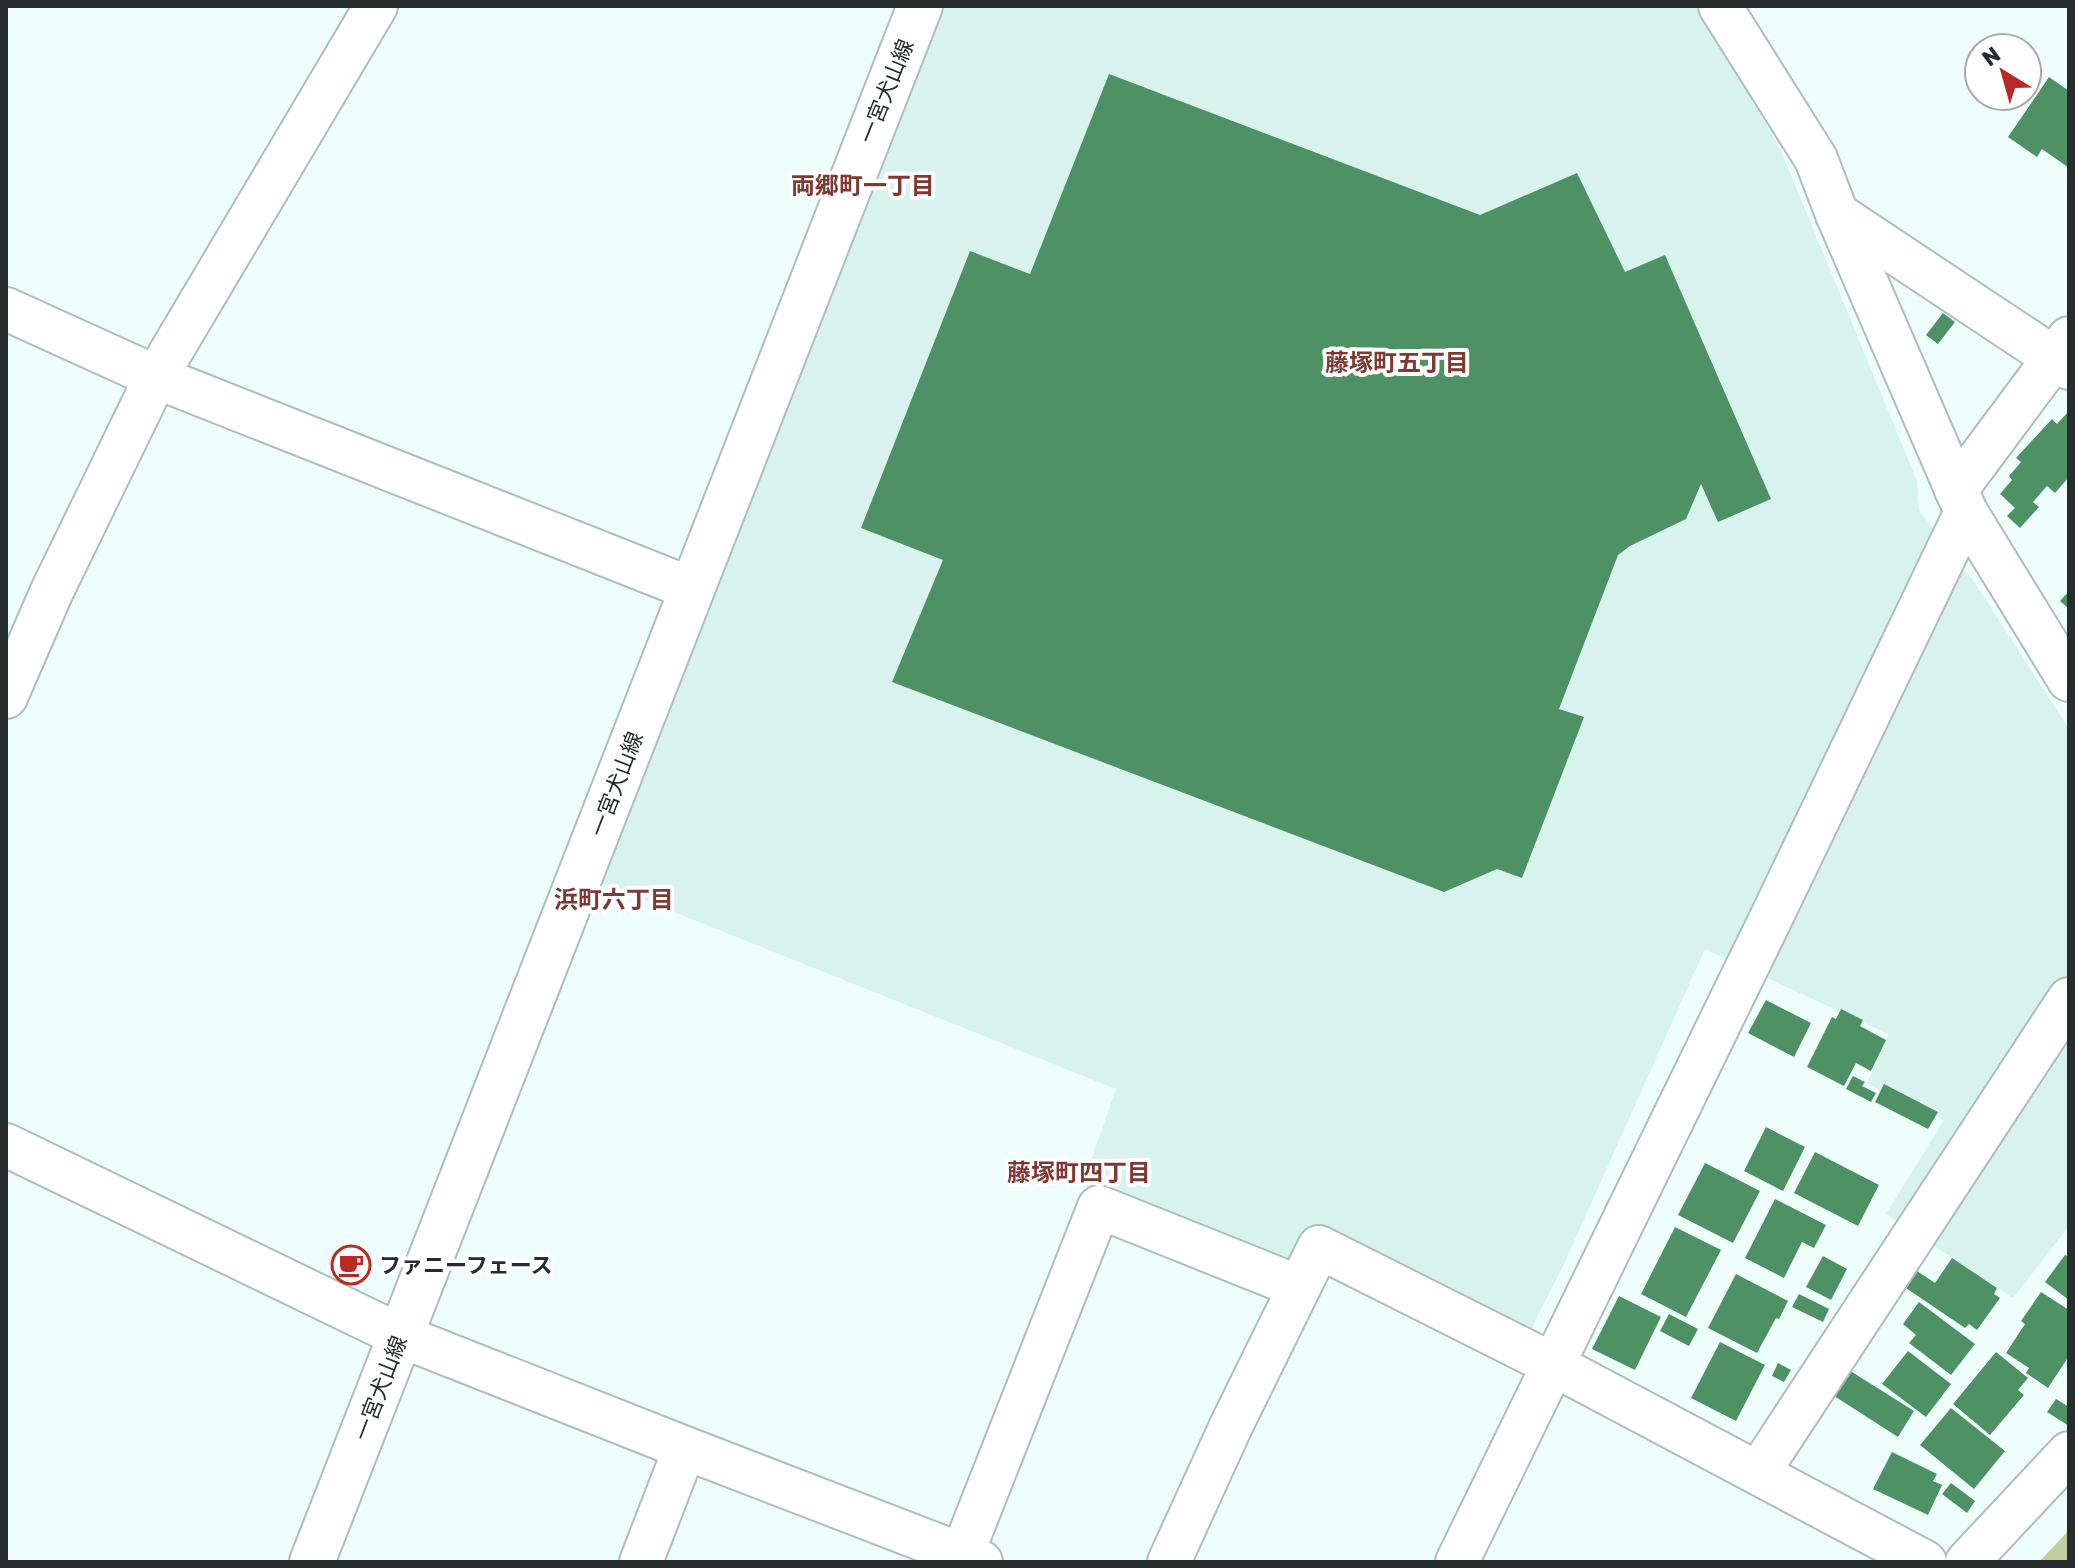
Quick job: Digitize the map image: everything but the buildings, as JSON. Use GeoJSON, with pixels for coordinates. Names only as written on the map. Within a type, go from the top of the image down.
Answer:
{"type":"FeatureCollection","features":[{"type":"Feature","properties":{"kind":"main road","name":"一宮犬山線"},"geometry":{"type":"LineString","coordinates":[[312,1562],[920,6]]}},
{"type":"Feature","properties":{"kind":"street"},"geometry":{"type":"LineString","coordinates":[[6,697],[52,591],[156,377],[376,6]]}},
{"type":"Feature","properties":{"kind":"street"},"geometry":{"type":"LineString","coordinates":[[1720,6],[1816,159],[1961,501],[2069,680]]}},
{"type":"Feature","properties":{"kind":"street"},"geometry":{"type":"LineString","coordinates":[[1457,1562],[1772,916],[1961,501],[2064,355],[1837,214]]}},
{"type":"Feature","properties":{"kind":"street"},"geometry":{"type":"LineString","coordinates":[[6,309],[156,377],[692,589]]}},
{"type":"Feature","properties":{"kind":"street"},"geometry":{"type":"LineString","coordinates":[[1758,1473],[2069,999]]}},
{"type":"Feature","properties":{"kind":"street"},"geometry":{"type":"LineString","coordinates":[[6,1145],[401,1336],[967,1559],[1099,1207],[1299,1287]]}},
{"type":"Feature","properties":{"kind":"street"},"geometry":{"type":"LineString","coordinates":[[1169,1562],[1231,1426],[1319,1247],[1554,1365],[1925,1562]]}},
{"type":"Feature","properties":{"kind":"street"},"geometry":{"type":"LineString","coordinates":[[641,1562],[685,1448]]}},
{"type":"Feature","properties":{"kind":"street"},"geometry":{"type":"LineString","coordinates":[[1967,1562],[2069,1453]]}},
{"type":"Feature","properties":{"kind":"shaded area"},"geometry":{"type":"Polygon","coordinates":[[[928,6],[1699,6],[1781,151],[1917,481],[1919,510],[1977,586],[2069,729],[2069,1226],[2013,1298],[1886,1214],[1944,1120],[1867,1084],[1888,1034],[1705,949],[1564,1264],[1528,1335],[1316,1223],[1293,1270],[1082,1186],[1116,1089],[599,882],[928,6]]]}},
{"type":"Feature","properties":{"kind":"green space"},"geometry":{"type":"Polygon","coordinates":[[[2069,1530],[2069,1562],[2039,1562],[2069,1530]]]}},
{"type":"Feature","properties":{"kind":"place","name":"ファニーフェース"},"geometry":{"type":"Point","coordinates":[351,1265]}},
{"type":"Feature","properties":{"kind":"district","name":"両郷町一丁目"},"geometry":{"type":"Point","coordinates":[863,186]}},
{"type":"Feature","properties":{"kind":"district","name":"藤塚町五丁目"},"geometry":{"type":"Point","coordinates":[1397,363]}},
{"type":"Feature","properties":{"kind":"district","name":"浜町六丁目"},"geometry":{"type":"Point","coordinates":[614,900]}},
{"type":"Feature","properties":{"kind":"district","name":"藤塚町四丁目"},"geometry":{"type":"Point","coordinates":[1079,1173]}}]}
